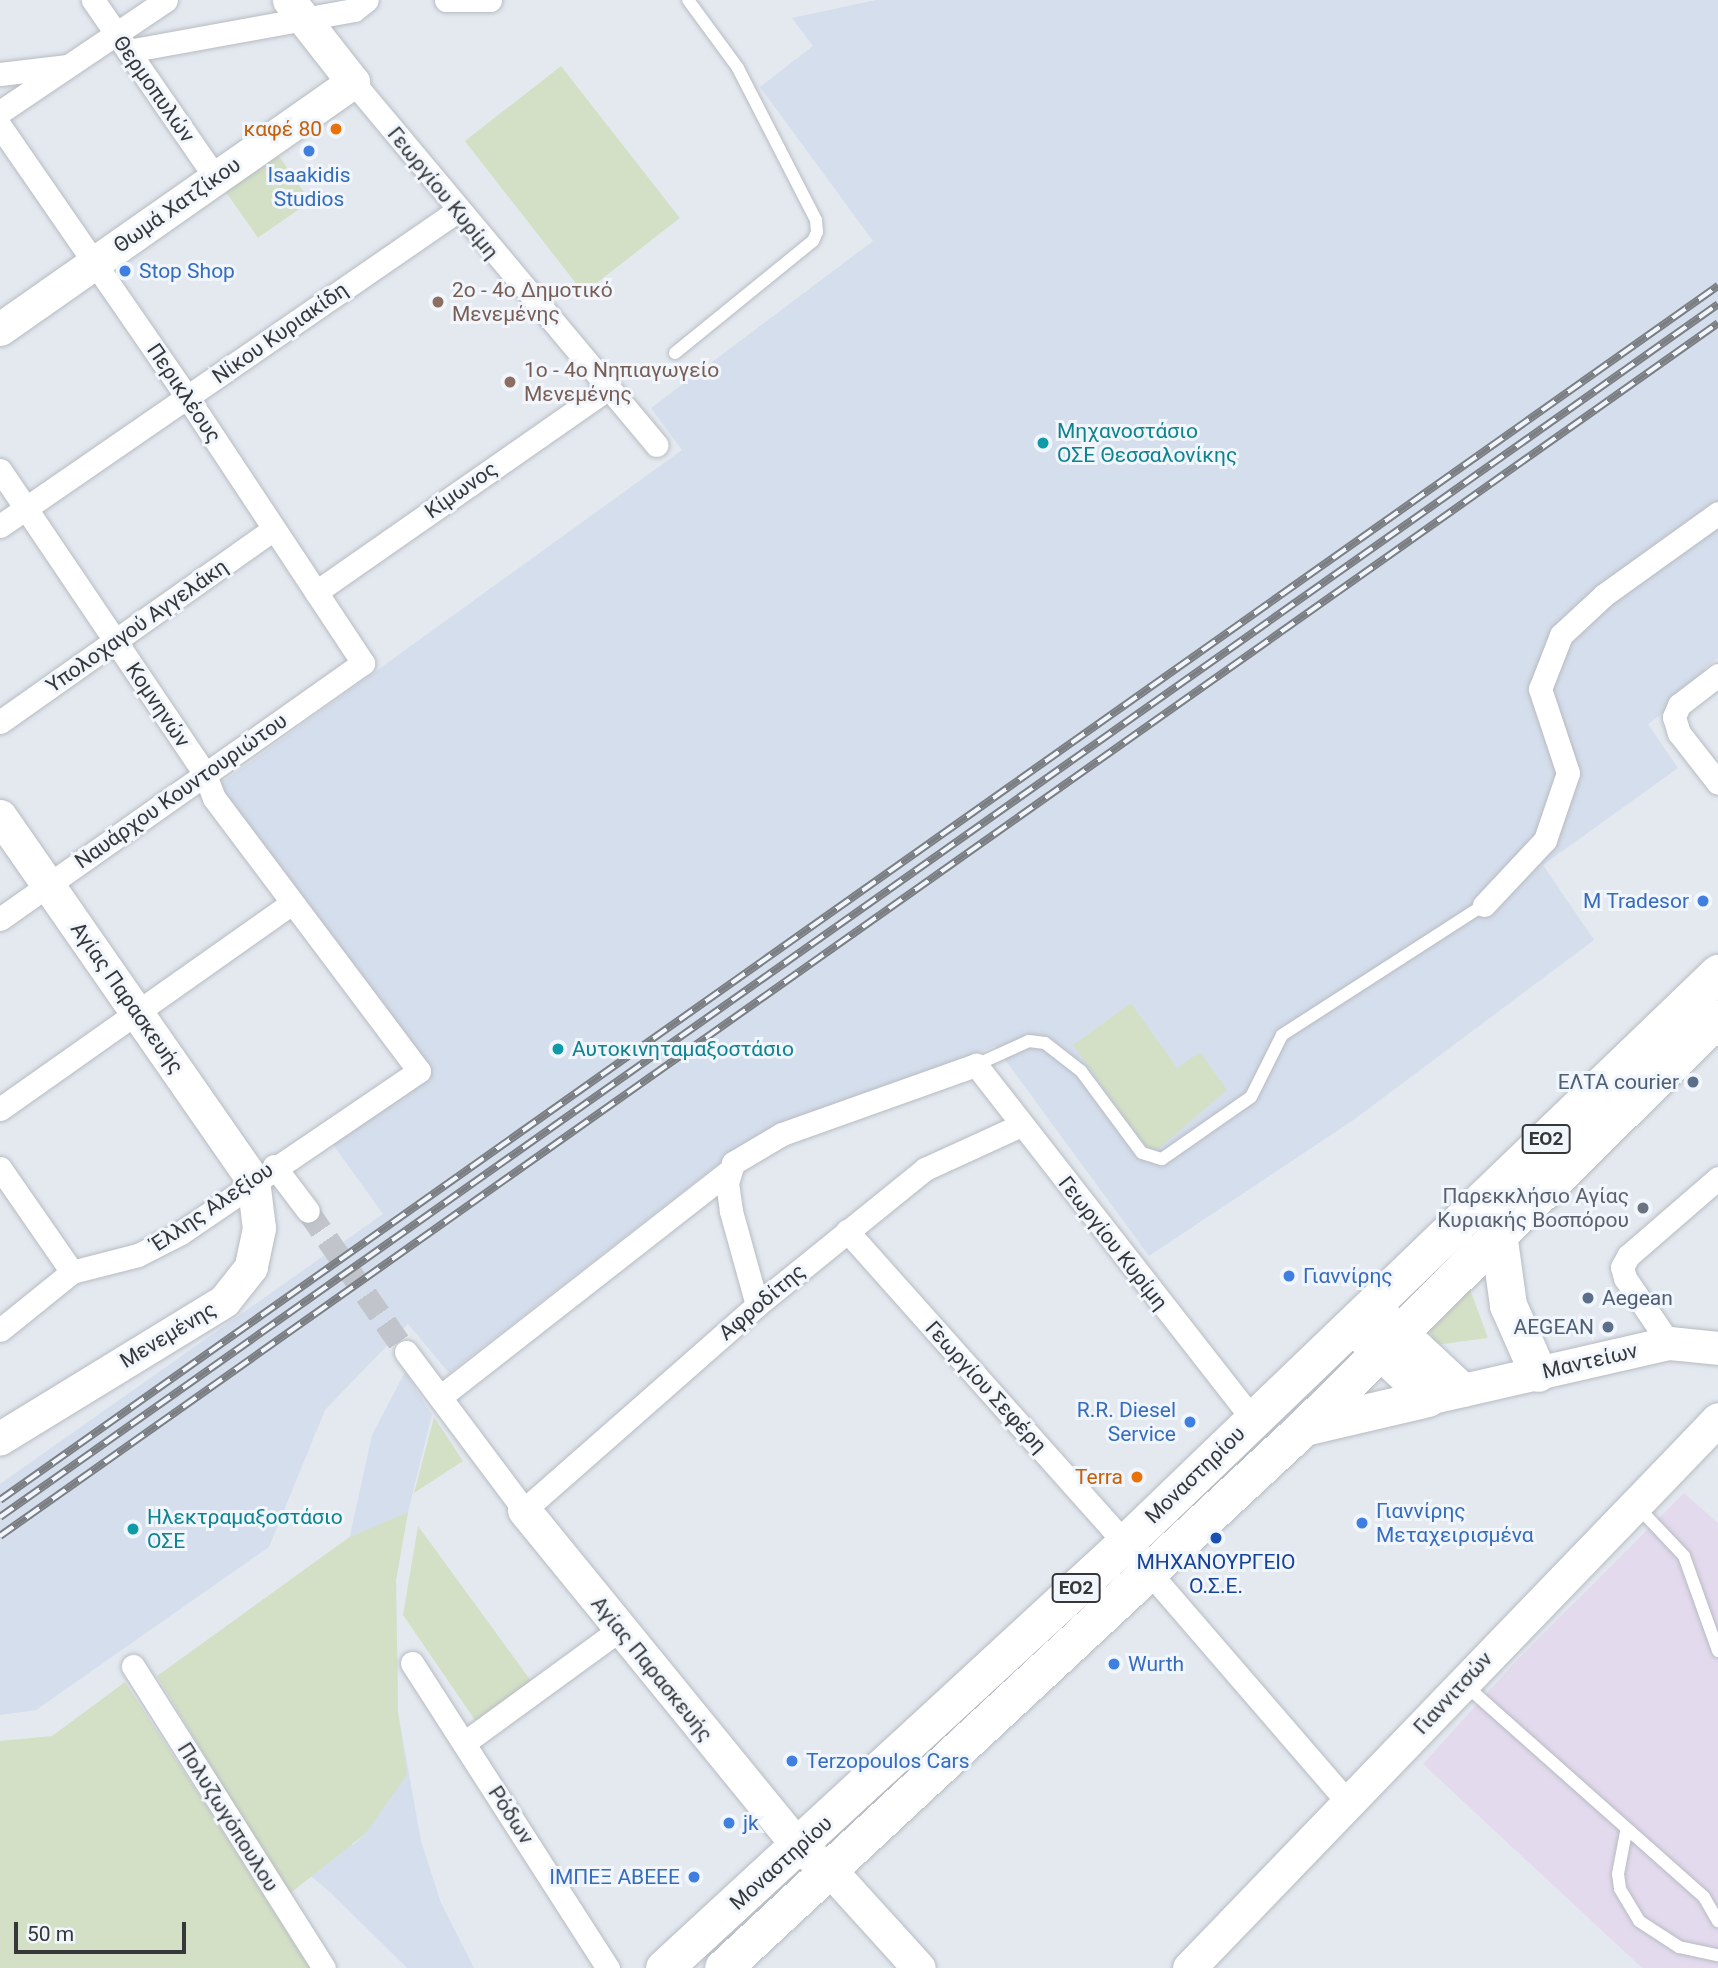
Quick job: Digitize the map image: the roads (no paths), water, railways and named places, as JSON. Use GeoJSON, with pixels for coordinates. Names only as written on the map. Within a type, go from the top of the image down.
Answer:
{"type":"FeatureCollection","features":[{"type":"Feature","properties":{"kind":"main road","name":"Μοναστηρίου"},"geometry":{"type":"LineString","coordinates":[[723,1968],[1304,1427],[1375,1328],[1718,973]]}},
{"type":"Feature","properties":{"kind":"main road","name":"Μοναστηρίου"},"geometry":{"type":"LineString","coordinates":[[664,1968],[799,1847],[1253,1420],[1498,1233],[1718,1018]]}},
{"type":"Feature","properties":{"kind":"main road"},"geometry":{"type":"LineString","coordinates":[[1498,1233],[1508,1305],[1538,1373]]}},
{"type":"Feature","properties":{"kind":"main road"},"geometry":{"type":"LineString","coordinates":[[1304,1427],[1446,1394]]}},
{"type":"Feature","properties":{"kind":"street","name":"Θερμοπυλών"},"geometry":{"type":"LineString","coordinates":[[93,0],[216,178]]}},
{"type":"Feature","properties":{"kind":"street"},"geometry":{"type":"LineString","coordinates":[[122,43],[166,0]]}},
{"type":"Feature","properties":{"kind":"street"},"geometry":{"type":"LineString","coordinates":[[0,113],[72,65],[122,43],[295,8],[354,10],[367,0]]}},
{"type":"Feature","properties":{"kind":"street"},"geometry":{"type":"LineString","coordinates":[[446,0],[490,0]]}},
{"type":"Feature","properties":{"kind":"street","name":"Γεωργίου Κυρίμη"},"geometry":{"type":"LineString","coordinates":[[295,8],[457,211],[656,445]]}},
{"type":"Feature","properties":{"kind":"street"},"geometry":{"type":"LineString","coordinates":[[0,74],[72,65]]}},
{"type":"Feature","properties":{"kind":"street","name":"Θωμά Χατζίκου"},"geometry":{"type":"LineString","coordinates":[[0,328],[353,82]]}},
{"type":"Feature","properties":{"kind":"street","name":"Περικλέους"},"geometry":{"type":"LineString","coordinates":[[0,126],[96,262],[363,663]]}},
{"type":"Feature","properties":{"kind":"street","name":"Νίκου Κυριακίδη"},"geometry":{"type":"LineString","coordinates":[[0,526],[457,211]]}},
{"type":"Feature","properties":{"kind":"street","name":"Κίμωνος"},"geometry":{"type":"LineString","coordinates":[[316,592],[607,388]]}},
{"type":"Feature","properties":{"kind":"street","name":"Κομνηνών"},"geometry":{"type":"LineString","coordinates":[[0,470],[204,772],[214,798],[419,1071]]}},
{"type":"Feature","properties":{"kind":"street"},"geometry":{"type":"LineString","coordinates":[[1485,905],[1545,840],[1568,773],[1540,689],[1562,635],[1604,595],[1718,513]]}},
{"type":"Feature","properties":{"kind":"street","name":"Υπολοχαγού Αγγελάκη"},"geometry":{"type":"LineString","coordinates":[[0,722],[274,529]]}},
{"type":"Feature","properties":{"kind":"street","name":"Ναυάρχου Κουντουριώτου"},"geometry":{"type":"LineString","coordinates":[[0,919],[204,772],[363,663]]}},
{"type":"Feature","properties":{"kind":"street"},"geometry":{"type":"LineString","coordinates":[[1718,675],[1680,704],[1674,717],[1676,727],[1718,783]]}},
{"type":"Feature","properties":{"kind":"street","name":"Αγίας Παρασκευής"},"geometry":{"type":"LineString","coordinates":[[0,816],[137,1012],[264,1173]]}},
{"type":"Feature","properties":{"kind":"street"},"geometry":{"type":"LineString","coordinates":[[4,1107],[292,903]]}},
{"type":"Feature","properties":{"kind":"street"},"geometry":{"type":"LineString","coordinates":[[440,1397],[728,1172],[740,1157],[782,1134],[976,1065]]}},
{"type":"Feature","properties":{"kind":"street","name":"Γεωργίου Κυρίμη"},"geometry":{"type":"LineString","coordinates":[[976,1065],[1253,1420]]}},
{"type":"Feature","properties":{"kind":"street","name":"Έλλης Αλεξίου"},"geometry":{"type":"LineString","coordinates":[[0,1330],[72,1272],[153,1249],[419,1071]]}},
{"type":"Feature","properties":{"kind":"street","name":"Αφροδίτης"},"geometry":{"type":"LineString","coordinates":[[524,1510],[757,1305],[925,1169],[1021,1125]]}},
{"type":"Feature","properties":{"kind":"street"},"geometry":{"type":"LineString","coordinates":[[0,1168],[72,1272]]}},
{"type":"Feature","properties":{"kind":"street"},"geometry":{"type":"LineString","coordinates":[[728,1172],[731,1210],[757,1305]]}},
{"type":"Feature","properties":{"kind":"street"},"geometry":{"type":"LineString","coordinates":[[264,1173],[308,1211]]}},
{"type":"Feature","properties":{"kind":"street","name":"Μενεμένης"},"geometry":{"type":"LineString","coordinates":[[0,1438],[231,1295],[246,1277],[257,1250],[264,1173]]}},
{"type":"Feature","properties":{"kind":"street"},"geometry":{"type":"LineString","coordinates":[[1653,1343],[1622,1266],[1628,1256],[1718,1178]]}},
{"type":"Feature","properties":{"kind":"street","name":"Γεωργίου Σεφέρη"},"geometry":{"type":"LineString","coordinates":[[847,1231],[1125,1543]]}},
{"type":"Feature","properties":{"kind":"street"},"geometry":{"type":"LineString","coordinates":[[1375,1328],[1446,1394]]}},
{"type":"Feature","properties":{"kind":"street","name":"Μαντείων"},"geometry":{"type":"LineString","coordinates":[[1446,1394],[1653,1343],[1718,1348]]}},
{"type":"Feature","properties":{"kind":"street","name":"Αγίας Παρασκευής"},"geometry":{"type":"LineString","coordinates":[[406,1352],[524,1510],[619,1630],[799,1847],[830,1870],[919,1968]]}},
{"type":"Feature","properties":{"kind":"street","name":"Γιαννιτσών"},"geometry":{"type":"LineString","coordinates":[[1189,1968],[1349,1804],[1633,1502],[1718,1419]]}},
{"type":"Feature","properties":{"kind":"street"},"geometry":{"type":"LineString","coordinates":[[1149,1572],[1349,1804]]}},
{"type":"Feature","properties":{"kind":"street"},"geometry":{"type":"LineString","coordinates":[[464,1743],[619,1630]]}},
{"type":"Feature","properties":{"kind":"street","name":"Ρόδων"},"geometry":{"type":"LineString","coordinates":[[412,1662],[608,1968]]}},
{"type":"Feature","properties":{"kind":"street","name":"Πολυζωγόπουλου"},"geometry":{"type":"LineString","coordinates":[[133,1667],[324,1968]]}},
{"type":"Feature","properties":{"kind":"lane"},"geometry":{"type":"LineString","coordinates":[[675,353],[813,241],[817,232],[816,220],[738,68],[688,0]]}},
{"type":"Feature","properties":{"kind":"lane"},"geometry":{"type":"LineString","coordinates":[[976,1065],[1029,1041],[1045,1043],[1081,1071],[1142,1153],[1162,1159],[1251,1097],[1282,1035],[1485,905]]}},
{"type":"Feature","properties":{"kind":"lane"},"geometry":{"type":"LineString","coordinates":[[1598,1352],[1602,1344],[1628,1338],[1653,1343]]}},
{"type":"Feature","properties":{"kind":"lane"},"geometry":{"type":"LineString","coordinates":[[1633,1502],[1684,1556],[1718,1651]]}},
{"type":"Feature","properties":{"kind":"lane"},"geometry":{"type":"LineString","coordinates":[[1462,1683],[1626,1832],[1704,1897],[1718,1921]]}},
{"type":"Feature","properties":{"kind":"lane"},"geometry":{"type":"LineString","coordinates":[[1626,1832],[1618,1874],[1620,1889],[1639,1921],[1679,1947],[1718,1955]]}},
{"type":"Feature","properties":{"kind":"tunnel"},"geometry":{"type":"LineString","coordinates":[[308,1211],[406,1352]]}},
{"type":"Feature","properties":{"kind":"railway"},"geometry":{"type":"LineString","coordinates":[[0,1500],[1718,286]]}},
{"type":"Feature","properties":{"kind":"railway"},"geometry":{"type":"LineString","coordinates":[[0,1517],[1718,304]]}},
{"type":"Feature","properties":{"kind":"railway"},"geometry":{"type":"LineString","coordinates":[[0,1536],[1718,323]]}},
{"type":"Feature","properties":{"kind":"place","name":"καφέ 80"},"geometry":{"type":"Point","coordinates":[336,129]}},
{"type":"Feature","properties":{"kind":"place","name":"Isaakidis Studios"},"geometry":{"type":"Point","coordinates":[309,151]}},
{"type":"Feature","properties":{"kind":"place","name":"Stop Shop"},"geometry":{"type":"Point","coordinates":[125,271]}},
{"type":"Feature","properties":{"kind":"place","name":"2o - 4o Δημοτικό Μενεμένης"},"geometry":{"type":"Point","coordinates":[438,302]}},
{"type":"Feature","properties":{"kind":"place","name":"1o - 4o Νηπιαγωγείο Μενεμένης"},"geometry":{"type":"Point","coordinates":[510,382]}},
{"type":"Feature","properties":{"kind":"place","name":"Μηχανοστάσιο ΟΣΕ Θεσσαλονίκης"},"geometry":{"type":"Point","coordinates":[1043,443]}},
{"type":"Feature","properties":{"kind":"place","name":"M Tradesor"},"geometry":{"type":"Point","coordinates":[1703,901]}},
{"type":"Feature","properties":{"kind":"place","name":"Αυτοκινηταμαξοστάσιο"},"geometry":{"type":"Point","coordinates":[558,1049]}},
{"type":"Feature","properties":{"kind":"place","name":"ΕΛΤΑ courier"},"geometry":{"type":"Point","coordinates":[1693,1082]}},
{"type":"Feature","properties":{"kind":"place","name":"Παρεκκλήσιο Αγίας Κυριακής Βοσπόρου"},"geometry":{"type":"Point","coordinates":[1643,1208]}},
{"type":"Feature","properties":{"kind":"place","name":"Γιαννίρης"},"geometry":{"type":"Point","coordinates":[1289,1276]}},
{"type":"Feature","properties":{"kind":"place","name":"Aegean"},"geometry":{"type":"Point","coordinates":[1588,1298]}},
{"type":"Feature","properties":{"kind":"place","name":"AEGEAN"},"geometry":{"type":"Point","coordinates":[1608,1327]}},
{"type":"Feature","properties":{"kind":"place","name":"R.R. Diesel Service"},"geometry":{"type":"Point","coordinates":[1190,1422]}},
{"type":"Feature","properties":{"kind":"place","name":"Terra"},"geometry":{"type":"Point","coordinates":[1137,1477]}},
{"type":"Feature","properties":{"kind":"place","name":"Γιαννίρης Μεταχειρισμένα"},"geometry":{"type":"Point","coordinates":[1362,1523]}},
{"type":"Feature","properties":{"kind":"place","name":"Ηλεκτραμαξοστάσιο ΟΣΕ"},"geometry":{"type":"Point","coordinates":[133,1529]}},
{"type":"Feature","properties":{"kind":"place","name":"ΜΗΧΑΝΟΥΡΓΕΙΟ Ο.Σ.Ε."},"geometry":{"type":"Point","coordinates":[1216,1538]}},
{"type":"Feature","properties":{"kind":"place","name":"Wurth"},"geometry":{"type":"Point","coordinates":[1114,1664]}},
{"type":"Feature","properties":{"kind":"place","name":"Terzopoulos Cars"},"geometry":{"type":"Point","coordinates":[792,1761]}},
{"type":"Feature","properties":{"kind":"place","name":"jk"},"geometry":{"type":"Point","coordinates":[729,1823]}},
{"type":"Feature","properties":{"kind":"place","name":"ΙΜΠΕΞ ΑΒΕΕΕ"},"geometry":{"type":"Point","coordinates":[694,1877]}}]}
